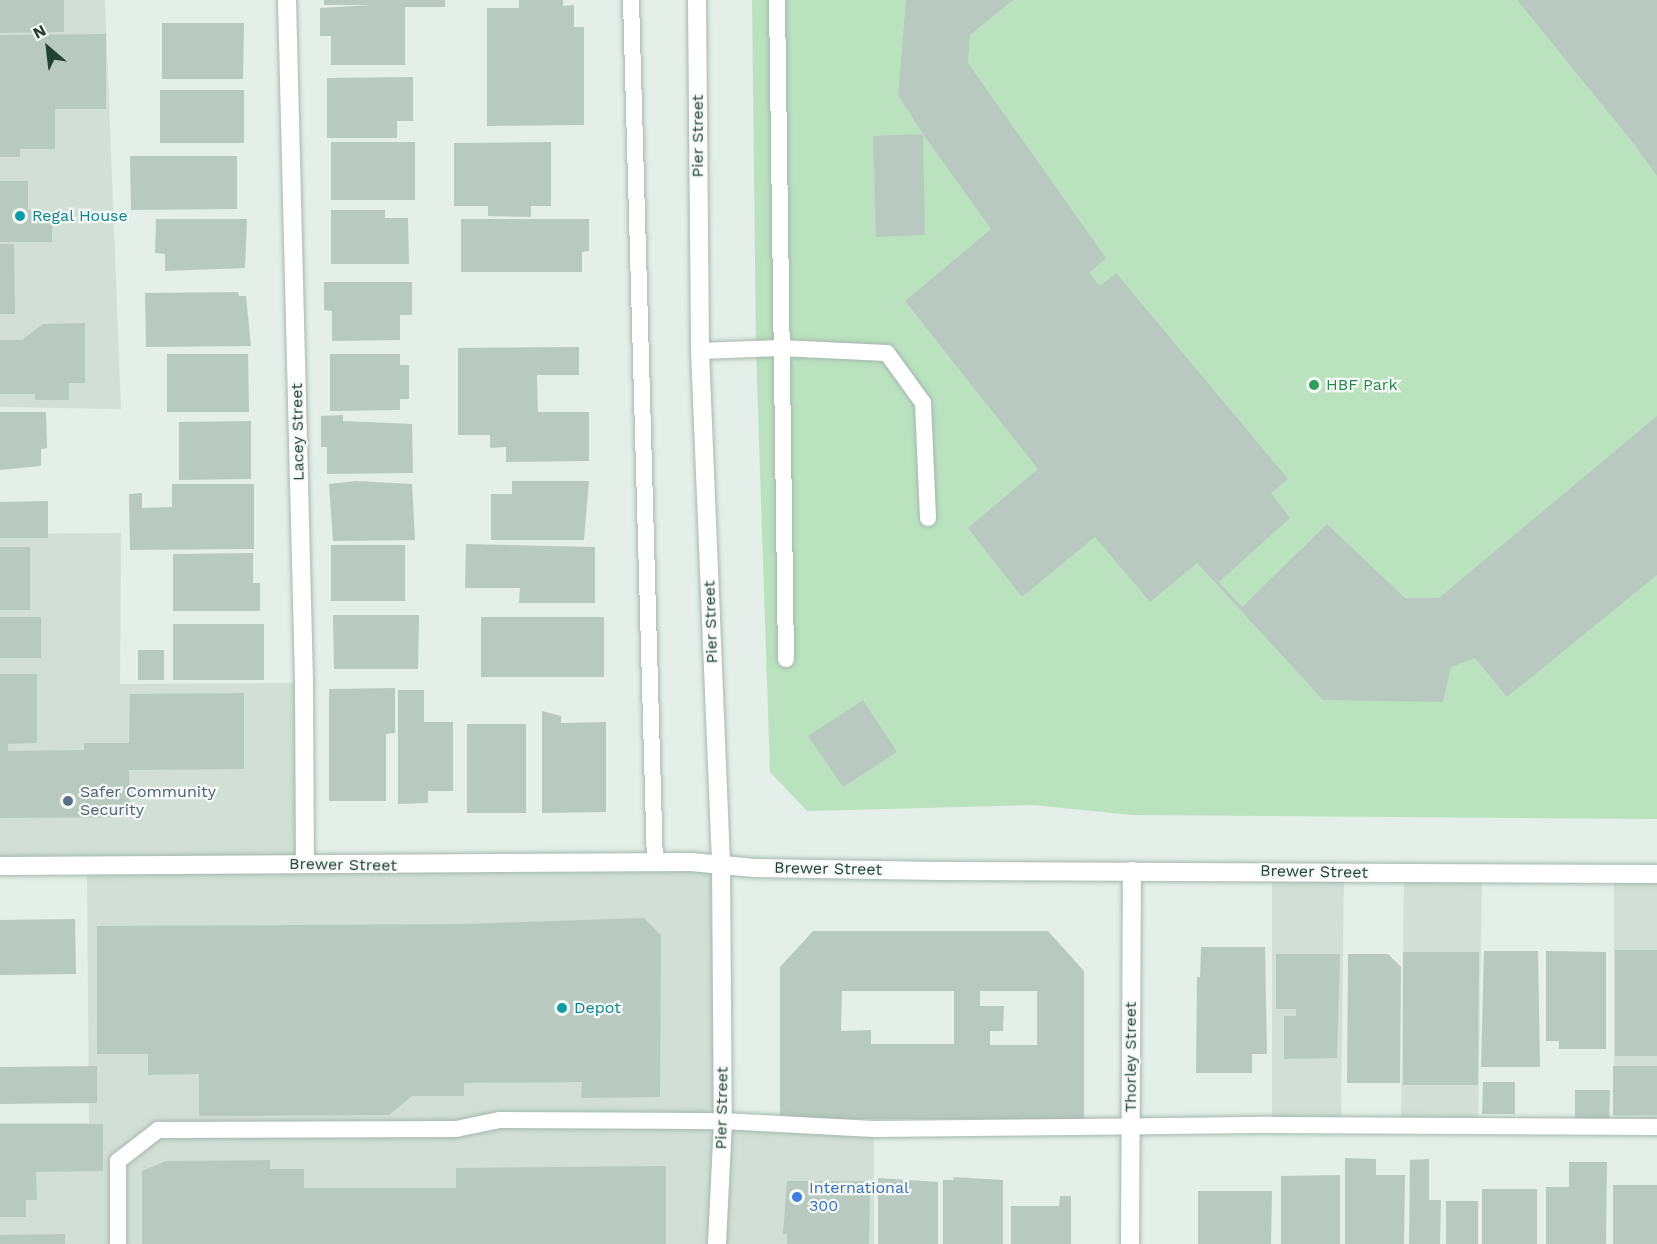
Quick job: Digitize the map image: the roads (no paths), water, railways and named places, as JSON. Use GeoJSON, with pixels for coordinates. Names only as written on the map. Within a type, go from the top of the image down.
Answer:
{"type":"FeatureCollection","features":[{"type":"Feature","properties":{"kind":"street","name":"Lacey Street"},"geometry":{"type":"LineString","coordinates":[[287,0],[304,683],[305,864]]}},
{"type":"Feature","properties":{"kind":"street","name":"Pier Street"},"geometry":{"type":"LineString","coordinates":[[698,0],[700,351],[722,863],[723,1121],[717,1244]]}},
{"type":"Feature","properties":{"kind":"street","name":"Brewer Street"},"geometry":{"type":"LineString","coordinates":[[0,866],[655,862],[722,863],[755,868],[1657,874]]}},
{"type":"Feature","properties":{"kind":"street","name":"Thorley Street"},"geometry":{"type":"LineString","coordinates":[[1130,1244],[1132,871]]}},
{"type":"Feature","properties":{"kind":"lane"},"geometry":{"type":"LineString","coordinates":[[631,0],[655,862]]}},
{"type":"Feature","properties":{"kind":"lane"},"geometry":{"type":"LineString","coordinates":[[777,0],[786,659]]}},
{"type":"Feature","properties":{"kind":"lane"},"geometry":{"type":"LineString","coordinates":[[700,351],[780,348],[887,353],[923,403],[928,518]]}},
{"type":"Feature","properties":{"kind":"lane"},"geometry":{"type":"LineString","coordinates":[[118,1244],[118,1161],[158,1130],[456,1129],[500,1120],[723,1121],[874,1129],[1130,1125],[1657,1127]]}},
{"type":"Feature","properties":{"kind":"place","name":"Regal House"},"geometry":{"type":"Point","coordinates":[20,216]}},
{"type":"Feature","properties":{"kind":"place","name":"HBF Park"},"geometry":{"type":"Point","coordinates":[1314,385]}},
{"type":"Feature","properties":{"kind":"place","name":"Safer Community Security"},"geometry":{"type":"Point","coordinates":[68,801]}},
{"type":"Feature","properties":{"kind":"place","name":"Depot"},"geometry":{"type":"Point","coordinates":[562,1008]}},
{"type":"Feature","properties":{"kind":"place","name":"International 300"},"geometry":{"type":"Point","coordinates":[797,1197]}}]}
